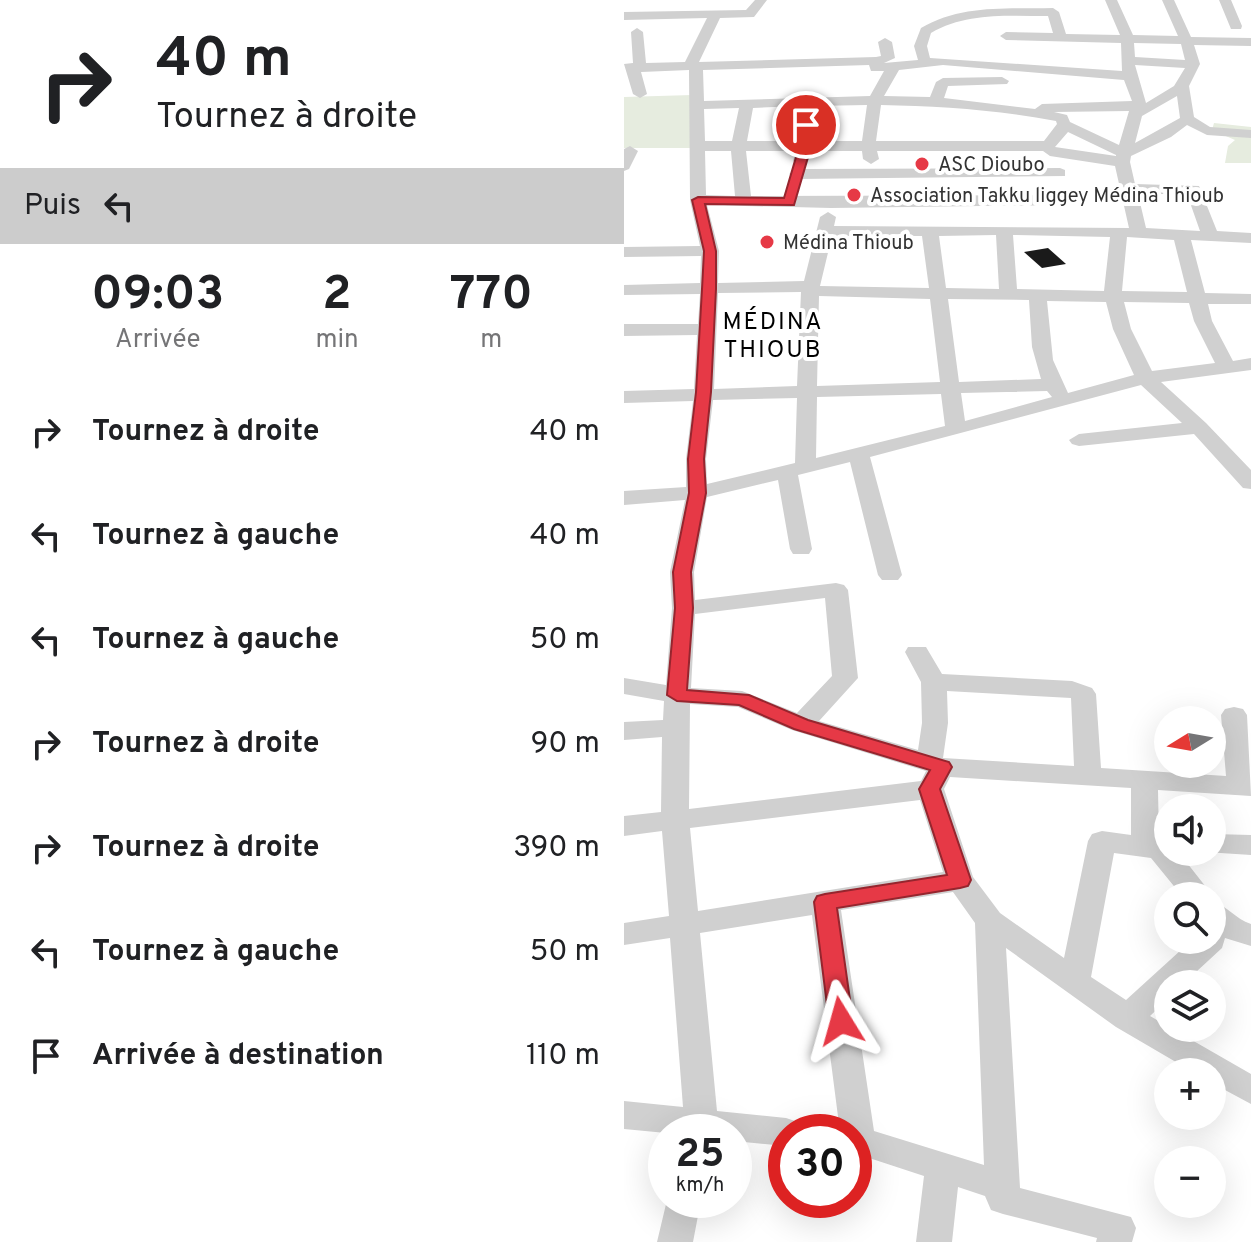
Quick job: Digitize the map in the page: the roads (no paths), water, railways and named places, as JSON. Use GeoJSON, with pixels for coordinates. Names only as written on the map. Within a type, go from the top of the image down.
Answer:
{"type":"FeatureCollection","features":[{"type":"Feature","properties":{"kind":"street"},"geometry":{"type":"LineString","coordinates":[[624,16],[750,14],[761,0]]}},
{"type":"Feature","properties":{"kind":"street"},"geometry":{"type":"LineString","coordinates":[[1111,0],[1127,37],[1129,68],[1139,109],[1124,158],[1139,233]]}},
{"type":"Feature","properties":{"kind":"street"},"geometry":{"type":"LineString","coordinates":[[1024,109],[1139,109],[1183,88],[1193,75],[1193,64],[1186,39],[1168,0]]}},
{"type":"Feature","properties":{"kind":"street"},"geometry":{"type":"LineString","coordinates":[[1225,0],[1236,26]]}},
{"type":"Feature","properties":{"kind":"street"},"geometry":{"type":"LineString","coordinates":[[926,62],[921,54],[921,41],[930,27],[989,7],[1007,13],[1053,6],[1061,37],[1075,54],[1129,68],[1193,64]]}},
{"type":"Feature","properties":{"kind":"street"},"geometry":{"type":"LineString","coordinates":[[1000,106],[1007,13]]}},
{"type":"Feature","properties":{"kind":"street"},"geometry":{"type":"LineString","coordinates":[[699,1114],[675,818],[675,728],[684,608],[682,572],[697,493],[696,459],[704,392],[709,289],[710,251],[698,200],[697,105],[693,66],[715,15]]}},
{"type":"Feature","properties":{"kind":"street"},"geometry":{"type":"LineString","coordinates":[[637,32],[633,68],[640,94]]}},
{"type":"Feature","properties":{"kind":"street"},"geometry":{"type":"LineString","coordinates":[[1006,36],[1061,37]]}},
{"type":"Feature","properties":{"kind":"street"},"geometry":{"type":"LineString","coordinates":[[935,103],[943,82],[1002,74],[1127,37],[1251,42]]}},
{"type":"Feature","properties":{"kind":"street"},"geometry":{"type":"LineString","coordinates":[[743,201],[738,147],[747,104],[765,84],[820,82],[888,58],[885,42]]}},
{"type":"Feature","properties":{"kind":"street"},"geometry":{"type":"LineString","coordinates":[[1062,107],[1075,54]]}},
{"type":"Feature","properties":{"kind":"street"},"geometry":{"type":"LineString","coordinates":[[876,61],[876,68],[926,62],[1002,74]]}},
{"type":"Feature","properties":{"kind":"street"},"geometry":{"type":"LineString","coordinates":[[633,68],[693,66],[765,84],[806,103]]}},
{"type":"Feature","properties":{"kind":"street"},"geometry":{"type":"LineString","coordinates":[[879,231],[880,202],[869,145],[872,103],[893,68]]}},
{"type":"Feature","properties":{"kind":"street"},"geometry":{"type":"LineString","coordinates":[[820,82],[872,103],[1000,106],[1062,118],[1064,124],[1059,136],[1049,148]]}},
{"type":"Feature","properties":{"kind":"street"},"geometry":{"type":"LineString","coordinates":[[789,202],[805,147],[806,103],[820,82]]}},
{"type":"Feature","properties":{"kind":"street"},"geometry":{"type":"LineString","coordinates":[[1183,88],[1187,119]]}},
{"type":"Feature","properties":{"kind":"street"},"geometry":{"type":"LineString","coordinates":[[697,105],[747,104]]}},
{"type":"Feature","properties":{"kind":"street"},"geometry":{"type":"LineString","coordinates":[[1187,119],[1207,131]]}},
{"type":"Feature","properties":{"kind":"street"},"geometry":{"type":"LineString","coordinates":[[697,146],[1049,148],[1124,158],[1187,119]]}},
{"type":"Feature","properties":{"kind":"street"},"geometry":{"type":"LineString","coordinates":[[1064,124],[1124,158]]}},
{"type":"Feature","properties":{"kind":"street"},"geometry":{"type":"LineString","coordinates":[[1166,134],[1207,131],[1251,134]]}},
{"type":"Feature","properties":{"kind":"street"},"geometry":{"type":"LineString","coordinates":[[1049,148],[1060,173],[1073,230]]}},
{"type":"Feature","properties":{"kind":"street"},"geometry":{"type":"LineString","coordinates":[[797,174],[1060,173]]}},
{"type":"Feature","properties":{"kind":"street"},"geometry":{"type":"LineString","coordinates":[[1129,189],[1193,189],[1211,237]]}},
{"type":"Feature","properties":{"kind":"street"},"geometry":{"type":"LineString","coordinates":[[698,200],[831,203],[1067,200]]}},
{"type":"Feature","properties":{"kind":"street"},"geometry":{"type":"LineString","coordinates":[[801,549],[796,467],[807,390],[811,288],[831,203]]}},
{"type":"Feature","properties":{"kind":"street"},"geometry":{"type":"LineString","coordinates":[[1004,230],[1008,294]]}},
{"type":"Feature","properties":{"kind":"street"},"geometry":{"type":"LineString","coordinates":[[825,231],[1073,230],[1251,238]]}},
{"type":"Feature","properties":{"kind":"street"},"geometry":{"type":"LineString","coordinates":[[930,231],[956,430]]}},
{"type":"Feature","properties":{"kind":"street"},"geometry":{"type":"LineString","coordinates":[[1119,232],[1113,295],[1122,329],[1145,378],[1199,427],[1251,483]]}},
{"type":"Feature","properties":{"kind":"street"},"geometry":{"type":"LineString","coordinates":[[1181,235],[1203,321],[1243,367]]}},
{"type":"Feature","properties":{"kind":"street"},"geometry":{"type":"LineString","coordinates":[[624,252],[710,251]]}},
{"type":"Feature","properties":{"kind":"street"},"geometry":{"type":"LineString","coordinates":[[624,290],[811,288],[1251,299]]}},
{"type":"Feature","properties":{"kind":"street"},"geometry":{"type":"LineString","coordinates":[[1038,294],[1043,356],[1057,392]]}},
{"type":"Feature","properties":{"kind":"street"},"geometry":{"type":"LineString","coordinates":[[624,330],[707,329]]}},
{"type":"Feature","properties":{"kind":"street"},"geometry":{"type":"LineString","coordinates":[[624,397],[704,392],[950,388],[1057,392],[1243,367]]}},
{"type":"Feature","properties":{"kind":"street"},"geometry":{"type":"LineString","coordinates":[[624,498],[697,493],[956,430],[1057,392]]}},
{"type":"Feature","properties":{"kind":"street"},"geometry":{"type":"LineString","coordinates":[[1079,440],[1199,427]]}},
{"type":"Feature","properties":{"kind":"street"},"geometry":{"type":"LineString","coordinates":[[858,453],[890,575]]}},
{"type":"Feature","properties":{"kind":"street"},"geometry":{"type":"LineString","coordinates":[[684,608],[836,590],[845,678],[801,724]]}},
{"type":"Feature","properties":{"kind":"street"},"geometry":{"type":"LineString","coordinates":[[917,652],[934,682],[933,773],[960,880],[990,921],[1127,1018],[1251,1090]]}},
{"type":"Feature","properties":{"kind":"street"},"geometry":{"type":"LineString","coordinates":[[934,682],[1072,689],[1083,694],[1088,776]]}},
{"type":"Feature","properties":{"kind":"street"},"geometry":{"type":"LineString","coordinates":[[624,686],[677,695],[742,699],[933,773]]}},
{"type":"Feature","properties":{"kind":"street"},"geometry":{"type":"LineString","coordinates":[[624,826],[933,773],[1088,776],[1246,787],[1245,712]]}},
{"type":"Feature","properties":{"kind":"street"},"geometry":{"type":"LineString","coordinates":[[624,731],[675,728]]}},
{"type":"Feature","properties":{"kind":"street"},"geometry":{"type":"LineString","coordinates":[[1144,780],[1154,829]]}},
{"type":"Feature","properties":{"kind":"street"},"geometry":{"type":"LineString","coordinates":[[1075,982],[1102,841],[1154,848]]}},
{"type":"Feature","properties":{"kind":"street"},"geometry":{"type":"LineString","coordinates":[[1226,843],[1251,845]]}},
{"type":"Feature","properties":{"kind":"street"},"geometry":{"type":"LineString","coordinates":[[1172,866],[1186,882]]}},
{"type":"Feature","properties":{"kind":"street"},"geometry":{"type":"LineString","coordinates":[[624,934],[960,880]]}},
{"type":"Feature","properties":{"kind":"street"},"geometry":{"type":"LineString","coordinates":[[825,902],[853,1114]]}},
{"type":"Feature","properties":{"kind":"street"},"geometry":{"type":"LineString","coordinates":[[990,921],[1003,1199],[1118,1228],[1114,1242]]}},
{"type":"Feature","properties":{"kind":"street"},"geometry":{"type":"LineString","coordinates":[[1127,1018],[1197,954]]}},
{"type":"Feature","properties":{"kind":"street"},"geometry":{"type":"LineString","coordinates":[[624,1115],[648,1119]]}},
{"type":"Feature","properties":{"kind":"street"},"geometry":{"type":"LineString","coordinates":[[872,1145],[1002,1186]]}},
{"type":"Feature","properties":{"kind":"street"},"geometry":{"type":"LineString","coordinates":[[934,1242],[943,1165]]}},
{"type":"Feature","properties":{"kind":"street"},"geometry":{"type":"LineString","coordinates":[[675,1242],[680,1218]]}},
{"type":"Feature","properties":{"kind":"place","name":"ASC Dioubo"},"geometry":{"type":"Point","coordinates":[922,164]}},
{"type":"Feature","properties":{"kind":"place","name":"Association Takku liggey Médina Thioub"},"geometry":{"type":"Point","coordinates":[854,195]}},
{"type":"Feature","properties":{"kind":"place","name":"Médina Thioub"},"geometry":{"type":"Point","coordinates":[767,242]}},
{"type":"Feature","properties":{"kind":"district","name":"MÉDINA THIOUB"},"geometry":{"type":"Point","coordinates":[773,335]}}]}
